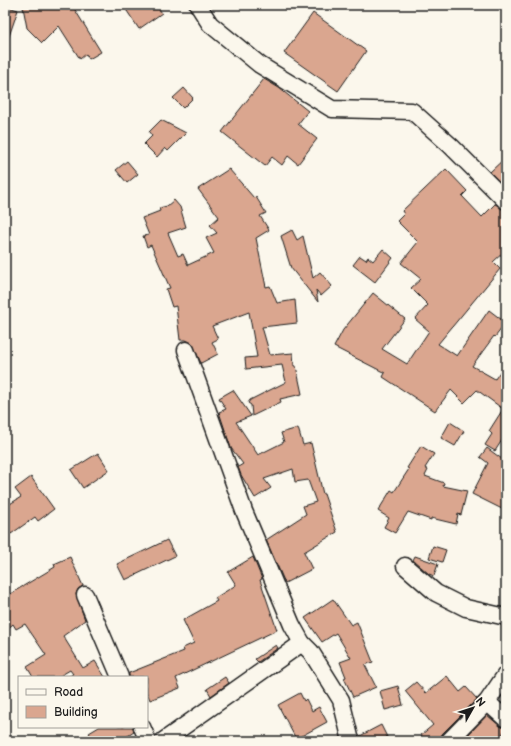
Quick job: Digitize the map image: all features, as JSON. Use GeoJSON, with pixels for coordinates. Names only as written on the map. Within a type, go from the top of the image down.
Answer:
{"type":"FeatureCollection","features":[{"type":"Feature","properties":{"kind":"street"},"geometry":{"type":"LineString","coordinates":[[198,5],[210,24],[260,66],[332,109],[412,111],[451,146],[506,202]]}},
{"type":"Feature","properties":{"kind":"street"},"geometry":{"type":"LineString","coordinates":[[186,350],[244,511],[292,625],[302,643],[311,652],[341,700],[351,741]]}},
{"type":"Feature","properties":{"kind":"street"},"geometry":{"type":"LineString","coordinates":[[405,566],[436,593],[466,608],[506,617]]}},
{"type":"Feature","properties":{"kind":"street"},"geometry":{"type":"LineString","coordinates":[[85,595],[120,676]]}},
{"type":"Feature","properties":{"kind":"street"},"geometry":{"type":"LineString","coordinates":[[163,741],[302,643]]}},
{"type":"Feature","properties":{"kind":"street"},"geometry":{"type":"LineString","coordinates":[[449,741],[487,702],[506,674]]}},
{"type":"Feature","properties":{"kind":"street"},"geometry":{"type":"LineString","coordinates":[[487,702],[506,718]]}},
{"type":"Feature","properties":{"kind":"street"},"geometry":{"type":"LineString","coordinates":[[142,728],[148,741]]}},
{"type":"Feature","properties":{"kind":"building"},"geometry":{"type":"Polygon","coordinates":[[[31,5],[72,5],[101,52],[89,59],[86,54],[80,59],[59,26],[42,43],[27,28],[23,7],[31,5]]]}},
{"type":"Feature","properties":{"kind":"building"},"geometry":{"type":"Polygon","coordinates":[[[123,5],[156,5],[162,13],[139,29],[123,5]]]}},
{"type":"Feature","properties":{"kind":"building"},"geometry":{"type":"Polygon","coordinates":[[[5,6],[18,10],[7,42],[5,41],[5,6]]]}},
{"type":"Feature","properties":{"kind":"building"},"geometry":{"type":"Polygon","coordinates":[[[313,13],[366,51],[338,91],[284,53],[313,13]]]}},
{"type":"Feature","properties":{"kind":"building"},"geometry":{"type":"Polygon","coordinates":[[[264,79],[279,88],[308,111],[298,124],[317,139],[298,164],[288,156],[282,165],[272,157],[265,166],[222,132],[264,79]]]}},
{"type":"Feature","properties":{"kind":"building"},"geometry":{"type":"Polygon","coordinates":[[[184,88],[193,98],[183,108],[173,98],[184,88]]]}},
{"type":"Feature","properties":{"kind":"building"},"geometry":{"type":"Polygon","coordinates":[[[161,120],[186,133],[168,151],[165,148],[157,157],[144,144],[152,136],[149,132],[161,120]]]}},
{"type":"Feature","properties":{"kind":"building"},"geometry":{"type":"Polygon","coordinates":[[[506,157],[506,188],[490,172],[506,157]]]}},
{"type":"Feature","properties":{"kind":"building"},"geometry":{"type":"Polygon","coordinates":[[[127,161],[138,174],[127,183],[116,170],[127,161]]]}},
{"type":"Feature","properties":{"kind":"building"},"geometry":{"type":"Polygon","coordinates":[[[229,169],[254,198],[256,197],[266,213],[260,216],[269,230],[256,238],[266,287],[270,286],[277,303],[295,300],[297,323],[262,327],[270,355],[293,353],[294,366],[296,366],[302,394],[280,399],[281,402],[252,416],[251,405],[248,403],[250,400],[286,382],[282,365],[246,369],[245,358],[257,357],[249,312],[212,326],[218,339],[212,342],[218,354],[201,363],[192,343],[186,340],[180,340],[176,306],[172,307],[166,289],[170,288],[151,245],[147,247],[143,236],[149,235],[142,218],[160,211],[159,208],[167,206],[174,200],[180,207],[186,227],[168,233],[178,256],[183,254],[188,265],[214,253],[206,238],[217,233],[210,225],[219,217],[198,189],[229,169]]]}},
{"type":"Feature","properties":{"kind":"building"},"geometry":{"type":"Polygon","coordinates":[[[446,169],[467,191],[462,196],[482,217],[495,204],[506,210],[506,250],[493,262],[500,269],[438,344],[457,356],[489,310],[506,323],[495,337],[494,336],[472,366],[495,379],[506,363],[506,434],[495,451],[485,445],[492,434],[489,431],[503,409],[477,390],[464,403],[451,390],[435,411],[383,377],[385,373],[334,347],[343,330],[373,293],[405,319],[382,349],[407,364],[429,331],[415,319],[428,305],[411,288],[421,279],[401,263],[418,242],[397,221],[404,214],[402,211],[446,169]]]}},
{"type":"Feature","properties":{"kind":"building"},"geometry":{"type":"Polygon","coordinates":[[[292,230],[297,240],[303,236],[313,278],[320,272],[332,286],[321,296],[316,290],[318,302],[291,268],[281,236],[292,230]]]}},
{"type":"Feature","properties":{"kind":"building"},"geometry":{"type":"Polygon","coordinates":[[[383,249],[393,258],[375,282],[353,265],[360,256],[366,260],[368,257],[373,261],[383,249]]]}},
{"type":"Feature","properties":{"kind":"building"},"geometry":{"type":"Polygon","coordinates":[[[233,390],[251,416],[236,422],[258,455],[284,442],[281,433],[298,428],[303,445],[311,443],[323,494],[337,532],[304,552],[312,569],[285,583],[266,540],[306,514],[303,506],[316,502],[308,480],[295,482],[293,469],[264,479],[271,488],[255,498],[241,475],[238,467],[243,464],[231,448],[219,412],[226,409],[219,398],[233,390]]]}},
{"type":"Feature","properties":{"kind":"building"},"geometry":{"type":"Polygon","coordinates":[[[450,422],[464,431],[455,446],[441,438],[450,422]]]}},
{"type":"Feature","properties":{"kind":"building"},"geometry":{"type":"Polygon","coordinates":[[[421,446],[434,454],[425,468],[428,470],[425,476],[444,483],[443,486],[467,491],[461,515],[458,514],[456,524],[431,518],[431,520],[408,512],[395,533],[384,527],[389,518],[378,511],[391,490],[394,492],[409,469],[407,468],[421,446]]]}},
{"type":"Feature","properties":{"kind":"building"},"geometry":{"type":"Polygon","coordinates":[[[487,448],[506,462],[506,511],[472,494],[488,463],[480,457],[487,448]]]}},
{"type":"Feature","properties":{"kind":"building"},"geometry":{"type":"Polygon","coordinates":[[[98,453],[109,470],[83,488],[71,470],[98,453]]]}},
{"type":"Feature","properties":{"kind":"building"},"geometry":{"type":"Polygon","coordinates":[[[31,477],[54,509],[38,521],[35,517],[11,534],[5,525],[5,507],[21,497],[15,489],[31,477]]]}},
{"type":"Feature","properties":{"kind":"building"},"geometry":{"type":"Polygon","coordinates":[[[167,540],[175,556],[125,580],[117,564],[167,540]]]}},
{"type":"Feature","properties":{"kind":"building"},"geometry":{"type":"Polygon","coordinates":[[[433,546],[446,550],[442,562],[429,558],[433,546]]]}},
{"type":"Feature","properties":{"kind":"building"},"geometry":{"type":"Polygon","coordinates":[[[415,556],[438,564],[434,576],[429,574],[413,560],[415,556]]]}},
{"type":"Feature","properties":{"kind":"building"},"geometry":{"type":"Polygon","coordinates":[[[70,557],[83,586],[78,589],[76,594],[85,620],[63,636],[83,668],[95,661],[104,676],[70,676],[73,674],[70,670],[60,676],[32,676],[27,667],[46,655],[25,624],[16,629],[13,624],[5,631],[5,597],[55,567],[54,564],[70,557]]]}},
{"type":"Feature","properties":{"kind":"building"},"geometry":{"type":"Polygon","coordinates":[[[253,557],[262,579],[260,580],[277,630],[176,678],[180,688],[150,700],[148,695],[148,676],[129,676],[129,673],[184,651],[183,648],[194,643],[183,620],[217,601],[215,598],[236,585],[228,572],[253,557]]]}},
{"type":"Feature","properties":{"kind":"building"},"geometry":{"type":"Polygon","coordinates":[[[333,599],[351,625],[357,622],[373,662],[365,665],[376,687],[353,697],[344,678],[346,677],[340,662],[351,658],[336,633],[322,642],[305,618],[333,599]]]}},
{"type":"Feature","properties":{"kind":"building"},"geometry":{"type":"Polygon","coordinates":[[[276,645],[278,648],[258,662],[255,659],[276,645]]]}},
{"type":"Feature","properties":{"kind":"building"},"geometry":{"type":"Polygon","coordinates":[[[447,676],[460,692],[466,687],[477,699],[442,734],[440,741],[426,741],[421,735],[433,725],[405,691],[416,682],[426,693],[447,676]]]}},
{"type":"Feature","properties":{"kind":"building"},"geometry":{"type":"Polygon","coordinates":[[[225,677],[229,683],[211,696],[207,689],[225,677]]]}},
{"type":"Feature","properties":{"kind":"building"},"geometry":{"type":"Polygon","coordinates":[[[398,686],[403,705],[385,710],[380,691],[398,686]]]}},
{"type":"Feature","properties":{"kind":"building"},"geometry":{"type":"Polygon","coordinates":[[[300,693],[304,701],[306,699],[312,711],[319,707],[327,722],[296,739],[278,705],[300,693]]]}},
{"type":"Feature","properties":{"kind":"building"},"geometry":{"type":"Polygon","coordinates":[[[487,715],[500,726],[506,728],[498,741],[462,741],[487,715]]]}},
{"type":"Feature","properties":{"kind":"building"},"geometry":{"type":"Polygon","coordinates":[[[381,725],[389,741],[360,741],[360,736],[381,725]]]}},
{"type":"Feature","properties":{"kind":"building"},"geometry":{"type":"Polygon","coordinates":[[[97,728],[133,728],[134,732],[120,741],[94,741],[89,733],[97,728]]]}}]}
